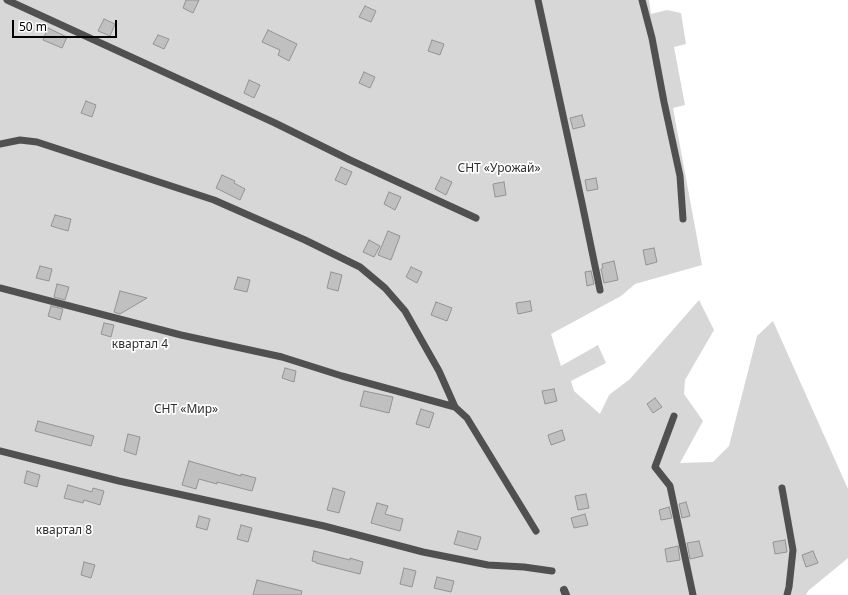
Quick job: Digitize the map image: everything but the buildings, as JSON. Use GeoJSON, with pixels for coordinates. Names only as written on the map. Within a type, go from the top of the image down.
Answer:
{"type":"FeatureCollection","features":[{"type":"Feature","properties":{"kind":"lane"},"geometry":{"type":"LineString","coordinates":[[7,0],[276,123],[350,160],[476,218]]}},
{"type":"Feature","properties":{"kind":"lane"},"geometry":{"type":"LineString","coordinates":[[538,0],[600,290]]}},
{"type":"Feature","properties":{"kind":"lane"},"geometry":{"type":"LineString","coordinates":[[642,0],[652,38],[680,176],[683,219]]}},
{"type":"Feature","properties":{"kind":"lane"},"geometry":{"type":"LineString","coordinates":[[0,144],[20,140],[37,142],[214,200],[305,240],[360,267],[384,288],[404,311],[439,371],[455,407],[467,418],[536,531]]}},
{"type":"Feature","properties":{"kind":"lane"},"geometry":{"type":"LineString","coordinates":[[0,288],[181,335],[282,357],[342,376],[455,407]]}},
{"type":"Feature","properties":{"kind":"lane"},"geometry":{"type":"LineString","coordinates":[[674,416],[655,467],[670,486],[693,595]]}},
{"type":"Feature","properties":{"kind":"lane"},"geometry":{"type":"LineString","coordinates":[[0,451],[119,481],[324,526],[423,552],[488,565],[524,567],[552,571]]}},
{"type":"Feature","properties":{"kind":"lane"},"geometry":{"type":"LineString","coordinates":[[782,488],[793,550],[787,595]]}},
{"type":"Feature","properties":{"kind":"green space","name":"СНТ «Урожай»"},"geometry":{"type":"Polygon","coordinates":[[[0,0],[649,0],[651,14],[667,10],[681,13],[686,44],[674,47],[685,105],[673,108],[702,265],[635,284],[621,296],[551,334],[561,366],[598,345],[606,363],[571,381],[574,391],[600,414],[609,395],[630,379],[699,300],[714,330],[685,380],[684,394],[703,421],[680,463],[713,462],[729,446],[757,336],[773,321],[848,489],[848,558],[808,591],[806,595],[0,595],[0,0]]]}},
{"type":"Feature","properties":{"kind":"park label","name":"квартал 4"},"geometry":{"type":"Point","coordinates":[140,345]}},
{"type":"Feature","properties":{"kind":"park label","name":"СНТ «Мир»"},"geometry":{"type":"Point","coordinates":[186,410]}},
{"type":"Feature","properties":{"kind":"park label","name":"квартал 8"},"geometry":{"type":"Point","coordinates":[64,531]}}]}
